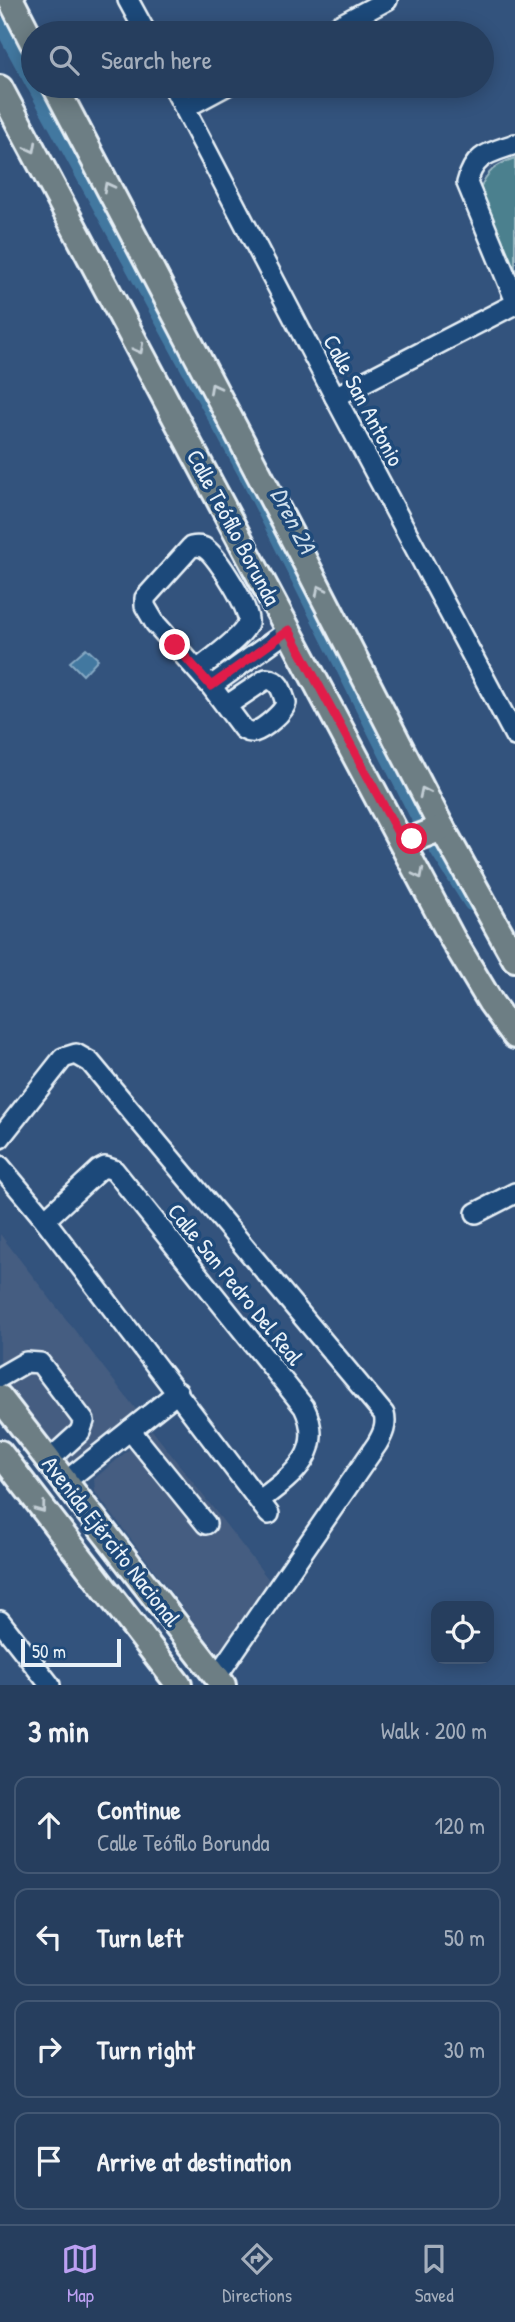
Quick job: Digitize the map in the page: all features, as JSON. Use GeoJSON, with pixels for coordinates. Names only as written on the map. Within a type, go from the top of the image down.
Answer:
{"type":"FeatureCollection","features":[{"type":"Feature","properties":{"kind":"main road"},"geometry":{"type":"LineString","coordinates":[[11,0],[22,21]]}},
{"type":"Feature","properties":{"kind":"main road","name":"Calle Teófilo Borunda"},"geometry":{"type":"LineString","coordinates":[[0,88],[289,630],[423,835],[515,959]]}},
{"type":"Feature","properties":{"kind":"main road","name":"Calle Teófilo Borunda"},"geometry":{"type":"LineString","coordinates":[[61,98],[298,548],[423,835],[475,979],[515,1036]]}},
{"type":"Feature","properties":{"kind":"main road","name":"Avenida Ejército Nacional"},"geometry":{"type":"LineString","coordinates":[[0,1398],[220,1681]]}},
{"type":"Feature","properties":{"kind":"main road","name":"Avenida Ejército Nacional"},"geometry":{"type":"LineString","coordinates":[[0,1454],[180,1685]]}},
{"type":"Feature","properties":{"kind":"street"},"geometry":{"type":"LineString","coordinates":[[128,0],[139,21]]}},
{"type":"Feature","properties":{"kind":"street"},"geometry":{"type":"LineString","coordinates":[[348,21],[387,0]]}},
{"type":"Feature","properties":{"kind":"street","name":"Calle San Antonio"},"geometry":{"type":"LineString","coordinates":[[180,98],[515,736]]}},
{"type":"Feature","properties":{"kind":"street"},"geometry":{"type":"LineString","coordinates":[[185,108],[204,98]]}},
{"type":"Feature","properties":{"kind":"street"},"geometry":{"type":"LineString","coordinates":[[335,397],[515,302],[467,183],[475,162],[515,144]]}},
{"type":"Feature","properties":{"kind":"street"},"geometry":{"type":"LineString","coordinates":[[197,670],[239,634],[248,623],[249,617],[233,584],[208,550],[197,546],[191,547],[144,601],[155,622],[226,706]]}},
{"type":"Feature","properties":{"kind":"street"},"geometry":{"type":"LineString","coordinates":[[211,686],[289,630]]}},
{"type":"Feature","properties":{"kind":"street"},"geometry":{"type":"LineString","coordinates":[[0,1138],[63,1058],[76,1054],[90,1062],[384,1414],[385,1429],[377,1444],[220,1681]]}},
{"type":"Feature","properties":{"kind":"street","name":"Calle San Pedro Del Real"},"geometry":{"type":"LineString","coordinates":[[0,1166],[45,1220],[265,1507],[309,1449],[313,1435],[304,1407],[114,1170],[105,1167],[99,1170],[45,1220]]}},
{"type":"Feature","properties":{"kind":"street"},"geometry":{"type":"LineString","coordinates":[[476,1213],[515,1193]]}},
{"type":"Feature","properties":{"kind":"street"},"geometry":{"type":"LineString","coordinates":[[0,1377],[26,1362],[40,1363],[84,1421],[80,1432],[49,1460]]}},
{"type":"Feature","properties":{"kind":"street"},"geometry":{"type":"LineString","coordinates":[[66,1480],[178,1392]]}},
{"type":"Feature","properties":{"kind":"street"},"geometry":{"type":"LineString","coordinates":[[130,1430],[206,1524]]}},
{"type":"Feature","properties":{"kind":"street"},"geometry":{"type":"LineString","coordinates":[[0,1621],[50,1685]]}},
{"type":"Feature","properties":{"kind":"shaded area"},"geometry":{"type":"Polygon","coordinates":[[[86,648],[98,659],[83,675],[70,662],[86,648]]]}},
{"type":"Feature","properties":{"kind":"shaded area"},"geometry":{"type":"Polygon","coordinates":[[[0,1234],[138,1412],[77,1463],[67,1463],[0,1377],[0,1234]]]}},
{"type":"Feature","properties":{"kind":"shaded area"},"geometry":{"type":"Polygon","coordinates":[[[152,1430],[273,1585],[220,1657],[95,1492],[94,1479],[152,1430]]]}},
{"type":"Feature","properties":{"kind":"green space"},"geometry":{"type":"Polygon","coordinates":[[[515,158],[515,271],[479,191],[492,170],[515,158]]]}},
{"type":"Feature","properties":{"kind":"waterway","name":"Dren 2A"},"geometry":{"type":"LineString","coordinates":[[0,24],[21,63]]}},
{"type":"Feature","properties":{"kind":"waterway","name":"Dren 2A"},"geometry":{"type":"LineString","coordinates":[[41,98],[248,479],[423,828],[471,904]]}},
{"type":"Feature","properties":{"kind":"route"},"geometry":{"type":"LineString","coordinates":[[175,645],[211,686],[289,630],[403,842],[412,839]]}}]}
